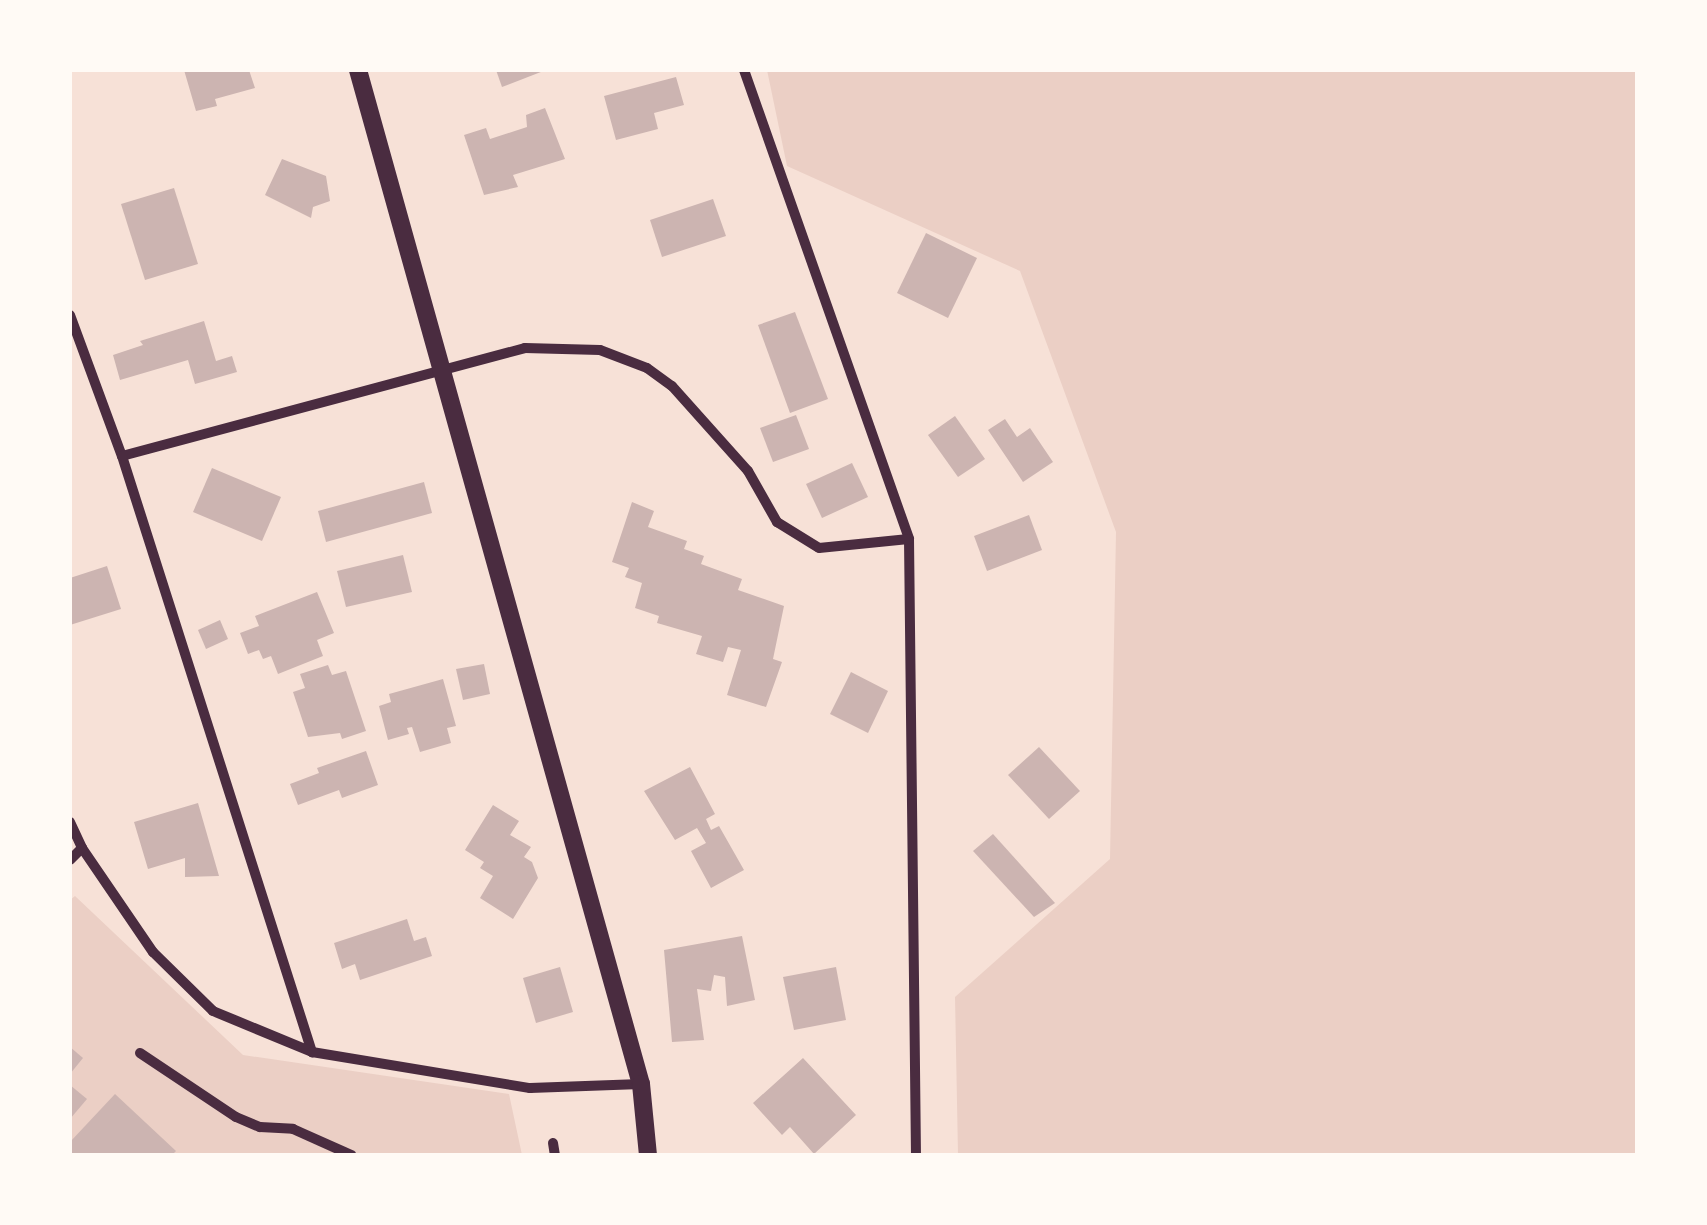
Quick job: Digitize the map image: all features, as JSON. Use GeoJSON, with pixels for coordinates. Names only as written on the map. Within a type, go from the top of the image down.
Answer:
{"type":"FeatureCollection","features":[{"type":"Feature","properties":{"kind":"street"},"geometry":{"type":"LineString","coordinates":[[358,70],[642,1084],[648,1155]]}},
{"type":"Feature","properties":{"kind":"street"},"geometry":{"type":"LineString","coordinates":[[744,70],[910,539],[916,1155]]}},
{"type":"Feature","properties":{"kind":"street"},"geometry":{"type":"LineString","coordinates":[[70,314],[122,456],[312,1052]]}},
{"type":"Feature","properties":{"kind":"street"},"geometry":{"type":"LineString","coordinates":[[122,456],[526,348],[600,350],[647,368],[672,386],[748,471],[777,522],[818,548],[910,539]]}},
{"type":"Feature","properties":{"kind":"street"},"geometry":{"type":"LineString","coordinates":[[70,822],[82,848],[152,952],[214,1012],[312,1052],[530,1088],[642,1084]]}},
{"type":"Feature","properties":{"kind":"street"},"geometry":{"type":"LineString","coordinates":[[70,860],[82,848]]}},
{"type":"Feature","properties":{"kind":"street"},"geometry":{"type":"LineString","coordinates":[[140,1053],[236,1116],[260,1127],[293,1129],[351,1155]]}},
{"type":"Feature","properties":{"kind":"shaded area"},"geometry":{"type":"Polygon","coordinates":[[[767,70],[1637,70],[1637,1155],[958,1155],[955,997],[1110,859],[1116,532],[1020,271],[787,166],[767,70]]]}},
{"type":"Feature","properties":{"kind":"shaded area"},"geometry":{"type":"Polygon","coordinates":[[[75,896],[243,1055],[509,1094],[522,1155],[70,1155],[70,900],[75,896]]]}},
{"type":"Feature","properties":{"kind":"building"},"geometry":{"type":"Polygon","coordinates":[[[184,70],[249,70],[255,88],[215,99],[217,106],[196,111],[184,70]]]}},
{"type":"Feature","properties":{"kind":"building"},"geometry":{"type":"Polygon","coordinates":[[[496,70],[546,70],[502,87],[496,70]]]}},
{"type":"Feature","properties":{"kind":"building"},"geometry":{"type":"Polygon","coordinates":[[[676,77],[684,105],[654,113],[658,129],[616,140],[604,96],[676,77]]]}},
{"type":"Feature","properties":{"kind":"building"},"geometry":{"type":"Polygon","coordinates":[[[545,108],[565,159],[513,175],[518,187],[484,195],[464,135],[486,128],[490,139],[527,127],[526,115],[545,108]]]}},
{"type":"Feature","properties":{"kind":"building"},"geometry":{"type":"Polygon","coordinates":[[[282,159],[326,176],[330,201],[313,207],[311,218],[265,195],[282,159]]]}},
{"type":"Feature","properties":{"kind":"building"},"geometry":{"type":"Polygon","coordinates":[[[174,188],[198,264],[145,280],[121,204],[174,188]]]}},
{"type":"Feature","properties":{"kind":"building"},"geometry":{"type":"Polygon","coordinates":[[[713,199],[726,236],[662,257],[650,220],[713,199]]]}},
{"type":"Feature","properties":{"kind":"building"},"geometry":{"type":"Polygon","coordinates":[[[926,233],[977,258],[948,318],[897,293],[926,233]]]}},
{"type":"Feature","properties":{"kind":"building"},"geometry":{"type":"Polygon","coordinates":[[[795,312],[828,399],[790,413],[758,325],[795,312]]]}},
{"type":"Feature","properties":{"kind":"building"},"geometry":{"type":"Polygon","coordinates":[[[204,321],[216,361],[232,356],[237,372],[195,384],[188,360],[120,380],[113,355],[143,345],[140,341],[204,321]]]}},
{"type":"Feature","properties":{"kind":"building"},"geometry":{"type":"Polygon","coordinates":[[[796,415],[809,449],[773,462],[760,428],[796,415]]]}},
{"type":"Feature","properties":{"kind":"building"},"geometry":{"type":"Polygon","coordinates":[[[955,416],[985,459],[958,477],[928,435],[955,416]]]}},
{"type":"Feature","properties":{"kind":"building"},"geometry":{"type":"Polygon","coordinates":[[[1005,419],[1017,437],[1030,428],[1053,462],[1023,482],[988,430],[1005,419]]]}},
{"type":"Feature","properties":{"kind":"building"},"geometry":{"type":"Polygon","coordinates":[[[852,463],[868,497],[822,518],[806,484],[852,463]]]}},
{"type":"Feature","properties":{"kind":"building"},"geometry":{"type":"Polygon","coordinates":[[[212,468],[281,497],[262,541],[193,512],[212,468]]]}},
{"type":"Feature","properties":{"kind":"building"},"geometry":{"type":"Polygon","coordinates":[[[424,482],[432,513],[326,542],[318,511],[424,482]]]}},
{"type":"Feature","properties":{"kind":"building"},"geometry":{"type":"Polygon","coordinates":[[[632,502],[654,511],[648,527],[687,541],[684,549],[704,556],[701,564],[742,579],[738,590],[784,606],[773,659],[782,662],[766,707],[727,695],[741,650],[728,647],[723,662],[696,654],[702,636],[657,623],[659,616],[635,608],[642,583],[625,577],[629,568],[612,562],[632,502]]]}},
{"type":"Feature","properties":{"kind":"building"},"geometry":{"type":"Polygon","coordinates":[[[1029,515],[1042,550],[987,571],[974,536],[1029,515]]]}},
{"type":"Feature","properties":{"kind":"building"},"geometry":{"type":"Polygon","coordinates":[[[403,555],[412,592],[346,607],[337,571],[403,555]]]}},
{"type":"Feature","properties":{"kind":"building"},"geometry":{"type":"Polygon","coordinates":[[[107,566],[121,609],[70,625],[70,578],[107,566]]]}},
{"type":"Feature","properties":{"kind":"building"},"geometry":{"type":"Polygon","coordinates":[[[317,592],[334,633],[317,640],[323,656],[278,674],[271,656],[263,659],[259,650],[248,654],[240,633],[259,626],[255,616],[317,592]]]}},
{"type":"Feature","properties":{"kind":"building"},"geometry":{"type":"Polygon","coordinates":[[[220,620],[228,639],[206,649],[198,630],[220,620]]]}},
{"type":"Feature","properties":{"kind":"building"},"geometry":{"type":"Polygon","coordinates":[[[484,664],[490,694],[463,700],[456,669],[484,664]]]}},
{"type":"Feature","properties":{"kind":"building"},"geometry":{"type":"Polygon","coordinates":[[[328,665],[332,675],[346,671],[366,731],[342,739],[340,733],[308,737],[293,692],[305,688],[300,674],[328,665]]]}},
{"type":"Feature","properties":{"kind":"building"},"geometry":{"type":"Polygon","coordinates":[[[851,672],[888,691],[868,733],[830,714],[851,672]]]}},
{"type":"Feature","properties":{"kind":"building"},"geometry":{"type":"Polygon","coordinates":[[[443,679],[456,726],[447,728],[451,743],[420,752],[412,727],[407,728],[409,734],[388,740],[379,706],[391,702],[389,694],[443,679]]]}},
{"type":"Feature","properties":{"kind":"building"},"geometry":{"type":"Polygon","coordinates":[[[1039,747],[1080,791],[1049,819],[1008,775],[1039,747]]]}},
{"type":"Feature","properties":{"kind":"building"},"geometry":{"type":"Polygon","coordinates":[[[366,751],[378,785],[342,798],[339,790],[298,805],[290,784],[319,773],[317,768],[366,751]]]}},
{"type":"Feature","properties":{"kind":"building"},"geometry":{"type":"Polygon","coordinates":[[[690,767],[715,814],[706,819],[711,830],[719,826],[744,870],[711,888],[691,851],[706,843],[697,828],[675,840],[644,791],[690,767]]]}},
{"type":"Feature","properties":{"kind":"building"},"geometry":{"type":"Polygon","coordinates":[[[198,803],[219,876],[185,877],[185,858],[148,869],[134,822],[198,803]]]}},
{"type":"Feature","properties":{"kind":"building"},"geometry":{"type":"Polygon","coordinates":[[[493,805],[519,821],[510,835],[531,847],[524,857],[532,862],[538,878],[513,919],[480,898],[493,876],[480,868],[484,862],[465,850],[493,805]]]}},
{"type":"Feature","properties":{"kind":"building"},"geometry":{"type":"Polygon","coordinates":[[[993,834],[1055,903],[1034,917],[973,851],[993,834]]]}},
{"type":"Feature","properties":{"kind":"building"},"geometry":{"type":"Polygon","coordinates":[[[407,919],[414,941],[426,937],[432,956],[360,980],[355,964],[342,969],[334,943],[407,919]]]}},
{"type":"Feature","properties":{"kind":"building"},"geometry":{"type":"Polygon","coordinates":[[[742,936],[755,1000],[727,1006],[725,977],[714,975],[711,991],[697,989],[704,1040],[672,1042],[664,950],[742,936]]]}},
{"type":"Feature","properties":{"kind":"building"},"geometry":{"type":"Polygon","coordinates":[[[560,967],[573,1012],[536,1023],[523,978],[560,967]]]}},
{"type":"Feature","properties":{"kind":"building"},"geometry":{"type":"Polygon","coordinates":[[[836,967],[846,1020],[794,1030],[783,977],[836,967]]]}},
{"type":"Feature","properties":{"kind":"building"},"geometry":{"type":"Polygon","coordinates":[[[70,1047],[83,1058],[70,1074],[70,1047]]]}},
{"type":"Feature","properties":{"kind":"building"},"geometry":{"type":"Polygon","coordinates":[[[803,1058],[856,1115],[814,1154],[790,1127],[782,1135],[753,1103],[803,1058]]]}},
{"type":"Feature","properties":{"kind":"building"},"geometry":{"type":"Polygon","coordinates":[[[70,1085],[87,1099],[70,1119],[70,1085]]]}},
{"type":"Feature","properties":{"kind":"building"},"geometry":{"type":"Polygon","coordinates":[[[115,1094],[176,1151],[172,1155],[70,1155],[70,1142],[115,1094]]]}}]}
